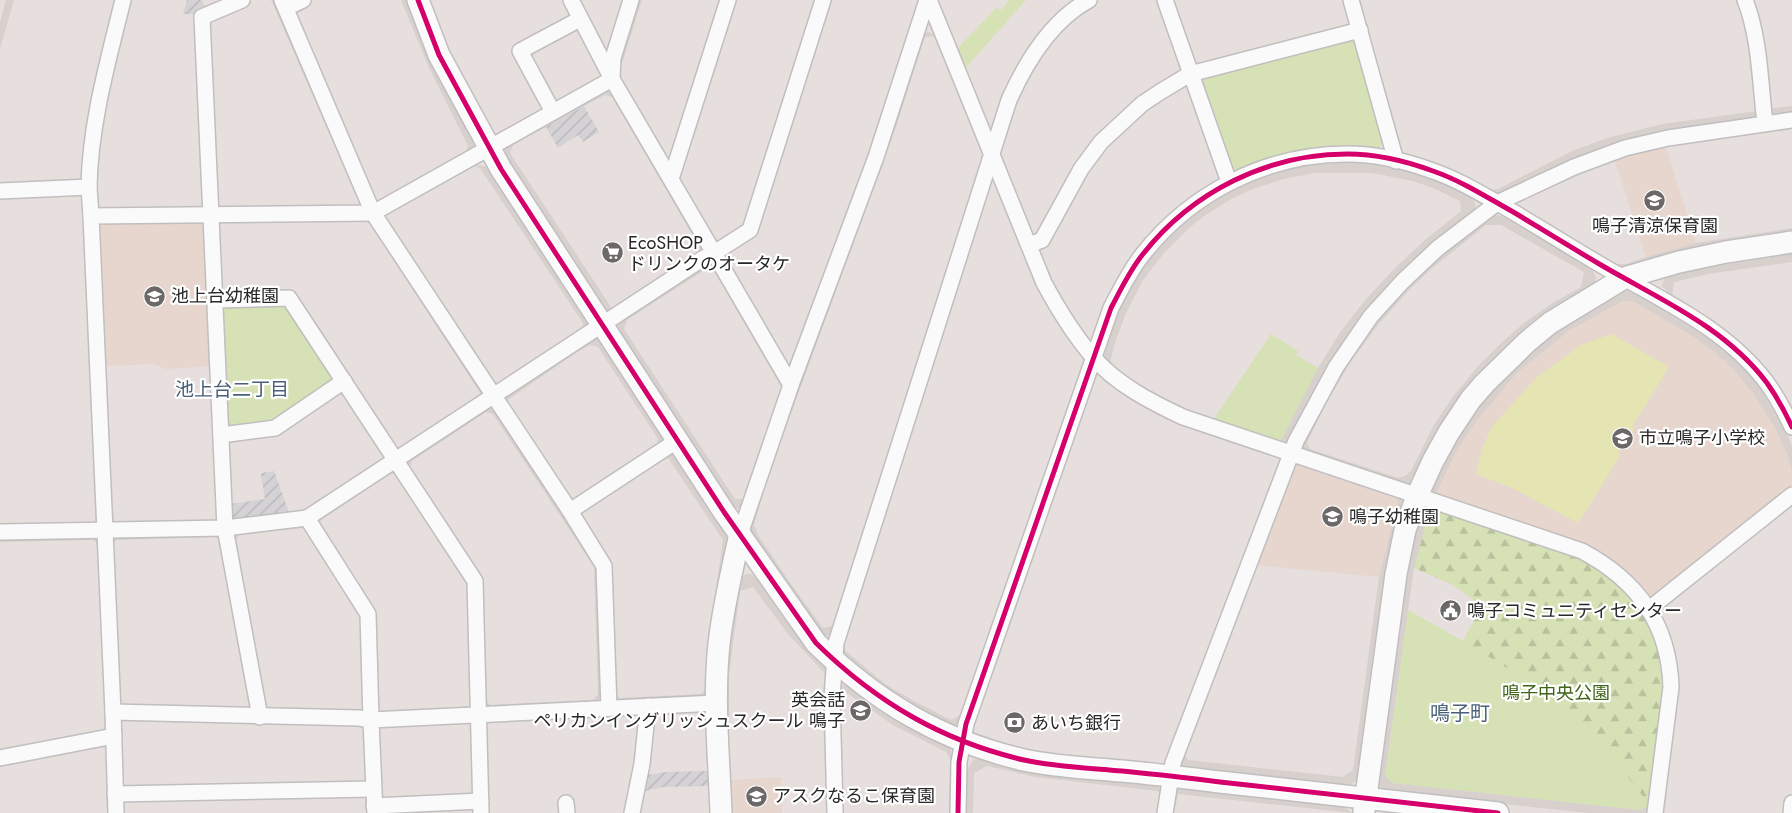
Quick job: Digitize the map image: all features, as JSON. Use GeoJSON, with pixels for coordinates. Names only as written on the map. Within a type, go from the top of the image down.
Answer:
{"type":"FeatureCollection","features":[{"type":"Feature","properties":{"kind":"street"},"geometry":{"type":"LineString","coordinates":[[116,813],[89,187],[93,146],[105,71],[123,0]]}},
{"type":"Feature","properties":{"kind":"street"},"geometry":{"type":"LineString","coordinates":[[242,0],[202,17],[225,528],[260,716]]}},
{"type":"Feature","properties":{"kind":"street"},"geometry":{"type":"LineString","coordinates":[[303,0],[284,4],[373,213],[570,511],[604,566],[609,708]]}},
{"type":"Feature","properties":{"kind":"street"},"geometry":{"type":"LineString","coordinates":[[418,0],[440,55],[488,148],[740,534],[816,643],[886,702],[936,730],[963,742],[982,749],[1026,760],[1057,765],[1170,776],[1364,806],[1498,813]]}},
{"type":"Feature","properties":{"kind":"street"},"geometry":{"type":"LineString","coordinates":[[571,0],[612,79],[791,385]]}},
{"type":"Feature","properties":{"kind":"street"},"geometry":{"type":"LineString","coordinates":[[612,79],[613,58],[631,0]]}},
{"type":"Feature","properties":{"kind":"street"},"geometry":{"type":"LineString","coordinates":[[671,179],[728,0]]}},
{"type":"Feature","properties":{"kind":"street"},"geometry":{"type":"LineString","coordinates":[[0,532],[225,528],[307,518],[702,259],[750,230],[823,0]]}},
{"type":"Feature","properties":{"kind":"street"},"geometry":{"type":"LineString","coordinates":[[928,0],[1048,291],[1067,323],[1093,358],[1110,373],[1146,399],[1183,417],[1582,551],[1602,562],[1622,578],[1649,608],[1659,626],[1668,654],[1671,687],[1656,813]]}},
{"type":"Feature","properties":{"kind":"street"},"geometry":{"type":"LineString","coordinates":[[721,813],[716,703],[719,644],[730,578],[740,534],[791,385],[876,157],[928,0]]}},
{"type":"Feature","properties":{"kind":"street"},"geometry":{"type":"LineString","coordinates":[[835,813],[832,697],[836,643],[1009,100],[1021,72],[1035,52],[1055,28],[1089,0]]}},
{"type":"Feature","properties":{"kind":"street"},"geometry":{"type":"LineString","coordinates":[[1165,0],[1229,182]]}},
{"type":"Feature","properties":{"kind":"street"},"geometry":{"type":"LineString","coordinates":[[1351,0],[1396,161]]}},
{"type":"Feature","properties":{"kind":"street"},"geometry":{"type":"LineString","coordinates":[[1746,0],[1755,39],[1765,123]]}},
{"type":"Feature","properties":{"kind":"street"},"geometry":{"type":"LineString","coordinates":[[553,112],[520,51],[580,19]]}},
{"type":"Feature","properties":{"kind":"street"},"geometry":{"type":"LineString","coordinates":[[1029,245],[1042,240],[1081,169],[1101,142],[1142,104],[1190,74],[1360,30]]}},
{"type":"Feature","properties":{"kind":"street"},"geometry":{"type":"LineString","coordinates":[[91,216],[373,213],[612,79]]}},
{"type":"Feature","properties":{"kind":"street"},"geometry":{"type":"LineString","coordinates":[[1165,813],[1173,763],[1291,454],[1336,367],[1371,316],[1403,281],[1438,248],[1497,203],[1574,167],[1625,148],[1668,138],[1792,120]]}},
{"type":"Feature","properties":{"kind":"street"},"geometry":{"type":"LineString","coordinates":[[958,813],[959,762],[966,724],[1111,308],[1142,254],[1186,209],[1229,182],[1273,166],[1321,156],[1347,154],[1373,156],[1396,161],[1432,170],[1455,180],[1678,308],[1731,345],[1767,383],[1792,427]]}},
{"type":"Feature","properties":{"kind":"street"},"geometry":{"type":"LineString","coordinates":[[0,191],[89,187]]}},
{"type":"Feature","properties":{"kind":"street"},"geometry":{"type":"LineString","coordinates":[[1364,806],[1396,574],[1405,530],[1417,496],[1449,432],[1485,383],[1527,342],[1550,323],[1624,278],[1679,262],[1726,252],[1792,242]]}},
{"type":"Feature","properties":{"kind":"street"},"geometry":{"type":"LineString","coordinates":[[215,300],[289,298],[475,581],[481,807],[374,809],[368,614],[307,518]]}},
{"type":"Feature","properties":{"kind":"street"},"geometry":{"type":"LineString","coordinates":[[221,435],[275,428],[344,382]]}},
{"type":"Feature","properties":{"kind":"street"},"geometry":{"type":"LineString","coordinates":[[570,511],[678,440]]}},
{"type":"Feature","properties":{"kind":"street"},"geometry":{"type":"LineString","coordinates":[[1649,608],[1792,495]]}},
{"type":"Feature","properties":{"kind":"street"},"geometry":{"type":"LineString","coordinates":[[113,712],[359,718],[371,720],[716,703]]}},
{"type":"Feature","properties":{"kind":"street"},"geometry":{"type":"LineString","coordinates":[[632,813],[642,764],[648,706]]}},
{"type":"Feature","properties":{"kind":"street"},"geometry":{"type":"LineString","coordinates":[[0,758],[114,736]]}},
{"type":"Feature","properties":{"kind":"street"},"geometry":{"type":"LineString","coordinates":[[116,794],[373,789]]}},
{"type":"Feature","properties":{"kind":"street"},"geometry":{"type":"LineString","coordinates":[[1791,813],[1792,803]]}},
{"type":"Feature","properties":{"kind":"shaded area"},"geometry":{"type":"Polygon","coordinates":[[[6,0],[14,0],[0,49],[0,22],[6,0]]]}},
{"type":"Feature","properties":{"kind":"shaded area"},"geometry":{"type":"Polygon","coordinates":[[[187,0],[202,0],[206,9],[196,14],[183,14],[187,0]]]}},
{"type":"Feature","properties":{"kind":"shaded area"},"geometry":{"type":"Polygon","coordinates":[[[271,0],[275,0],[359,191],[356,195],[271,0]]]}},
{"type":"Feature","properties":{"kind":"shaded area"},"geometry":{"type":"Polygon","coordinates":[[[401,0],[409,0],[473,140],[474,148],[466,152],[468,146],[429,68],[401,0]]]}},
{"type":"Feature","properties":{"kind":"shaded area"},"geometry":{"type":"Polygon","coordinates":[[[638,0],[642,0],[619,73],[616,68],[638,0]]]}},
{"type":"Feature","properties":{"kind":"shaded area"},"geometry":{"type":"Polygon","coordinates":[[[929,32],[936,36],[925,37],[895,130],[767,479],[754,525],[758,535],[823,628],[837,625],[831,635],[825,636],[822,635],[750,529],[764,478],[924,33],[929,32]]]}},
{"type":"Feature","properties":{"kind":"shaded area"},"geometry":{"type":"Polygon","coordinates":[[[610,89],[704,247],[704,250],[699,254],[700,248],[612,97],[605,95],[584,106],[513,145],[510,153],[611,307],[616,310],[606,312],[502,153],[505,145],[610,89]]]}},
{"type":"Feature","properties":{"kind":"shaded area"},"geometry":{"type":"Polygon","coordinates":[[[584,106],[599,132],[583,142],[578,135],[558,148],[546,127],[584,106]]]}},
{"type":"Feature","properties":{"kind":"shaded area"},"geometry":{"type":"Polygon","coordinates":[[[1792,106],[1792,115],[1775,116],[1769,109],[1792,106]]]}},
{"type":"Feature","properties":{"kind":"shaded area"},"geometry":{"type":"Polygon","coordinates":[[[1757,111],[1756,116],[1752,119],[1705,127],[1500,195],[1491,190],[1498,189],[1570,152],[1607,138],[1662,124],[1757,111]]]}},
{"type":"Feature","properties":{"kind":"shaded area","name":"鳴子清涼保育園"},"geometry":{"type":"Polygon","coordinates":[[[1665,144],[1696,243],[1646,257],[1614,158],[1665,144]]]}},
{"type":"Feature","properties":{"kind":"shaded area"},"geometry":{"type":"Polygon","coordinates":[[[1350,162],[1384,166],[1432,178],[1474,200],[1475,212],[1362,320],[1324,372],[1289,442],[1285,444],[1276,442],[1282,439],[1318,368],[1341,331],[1366,299],[1395,268],[1425,240],[1461,211],[1460,201],[1413,181],[1372,173],[1314,173],[1284,179],[1255,188],[1233,198],[1207,214],[1189,228],[1164,253],[1143,280],[1125,315],[1113,349],[1112,366],[1104,358],[1111,328],[1138,274],[1162,244],[1186,219],[1230,190],[1263,176],[1313,165],[1350,162]]]}},
{"type":"Feature","properties":{"kind":"shaded area"},"geometry":{"type":"Polygon","coordinates":[[[474,166],[488,167],[590,324],[582,332],[583,323],[480,168],[474,166]]]}},
{"type":"Feature","properties":{"kind":"shaded area"},"geometry":{"type":"Polygon","coordinates":[[[1494,215],[1502,216],[1592,269],[1596,278],[1594,286],[1558,308],[1408,486],[1302,451],[1301,448],[1326,394],[1386,308],[1429,264],[1494,215]],[[1486,225],[1431,269],[1408,291],[1377,326],[1350,363],[1325,405],[1307,443],[1310,449],[1398,478],[1405,476],[1411,471],[1434,425],[1452,398],[1478,366],[1525,322],[1581,287],[1584,272],[1501,225],[1486,225]]]}},
{"type":"Feature","properties":{"kind":"shaded area"},"geometry":{"type":"Polygon","coordinates":[[[364,220],[370,220],[484,393],[479,400],[480,393],[370,224],[364,220]]]}},
{"type":"Feature","properties":{"kind":"shaded area","name":"池上台幼稚園"},"geometry":{"type":"Polygon","coordinates":[[[199,221],[206,228],[213,366],[166,369],[154,364],[104,366],[98,228],[102,223],[199,221]]]}},
{"type":"Feature","properties":{"kind":"shaded area"},"geometry":{"type":"Polygon","coordinates":[[[1792,228],[1792,234],[1626,270],[1617,264],[1626,264],[1696,243],[1792,228]]]}},
{"type":"Feature","properties":{"kind":"shaded area"},"geometry":{"type":"Polygon","coordinates":[[[1792,254],[1792,262],[1708,274],[1674,282],[1672,296],[1662,286],[1664,279],[1671,275],[1713,266],[1792,254]]]}},
{"type":"Feature","properties":{"kind":"shaded area"},"geometry":{"type":"Polygon","coordinates":[[[707,263],[712,263],[783,384],[783,390],[714,271],[706,269],[627,320],[624,329],[735,499],[746,499],[742,508],[739,509],[732,506],[616,330],[619,321],[707,263]]]}},
{"type":"Feature","properties":{"kind":"shaded area"},"geometry":{"type":"Polygon","coordinates":[[[1627,291],[1637,294],[1703,334],[1724,348],[1743,367],[1758,385],[1788,436],[1792,446],[1792,471],[1787,453],[1774,426],[1752,392],[1734,370],[1716,353],[1691,335],[1633,301],[1623,301],[1570,330],[1517,373],[1478,419],[1457,450],[1437,491],[1438,498],[1431,493],[1431,487],[1465,424],[1486,396],[1511,369],[1563,326],[1594,307],[1627,291]]]}},
{"type":"Feature","properties":{"kind":"shaded area","name":"市立鳴子小学校"},"geometry":{"type":"Polygon","coordinates":[[[1623,301],[1633,301],[1691,335],[1716,353],[1734,370],[1752,392],[1774,426],[1787,453],[1792,471],[1792,487],[1654,598],[1647,597],[1438,498],[1437,491],[1457,450],[1478,419],[1517,373],[1570,330],[1623,301]]]}},
{"type":"Feature","properties":{"kind":"shaded area"},"geometry":{"type":"Polygon","coordinates":[[[595,337],[601,339],[665,437],[663,443],[656,449],[658,439],[598,347],[590,345],[576,353],[509,399],[507,405],[504,398],[595,337]]]}},
{"type":"Feature","properties":{"kind":"shaded area"},"geometry":{"type":"Polygon","coordinates":[[[490,406],[496,410],[597,565],[602,700],[600,702],[486,709],[484,700],[491,705],[593,700],[598,694],[594,567],[493,414],[486,412],[412,461],[409,469],[407,466],[406,462],[490,406]]]}},
{"type":"Feature","properties":{"kind":"shaded area"},"geometry":{"type":"Polygon","coordinates":[[[675,453],[727,535],[707,697],[619,702],[615,700],[614,693],[620,698],[702,694],[706,688],[708,645],[723,540],[669,459],[663,457],[675,453]]]}},
{"type":"Feature","properties":{"kind":"shaded area","name":"鳴子幼稚園"},"geometry":{"type":"Polygon","coordinates":[[[1298,463],[1395,495],[1398,501],[1379,577],[1255,565],[1293,466],[1298,463]]]}},
{"type":"Feature","properties":{"kind":"shaded area"},"geometry":{"type":"Polygon","coordinates":[[[392,470],[399,476],[391,473],[321,520],[319,528],[316,519],[392,470]]]}},
{"type":"Feature","properties":{"kind":"shaded area"},"geometry":{"type":"Polygon","coordinates":[[[274,471],[290,515],[236,521],[231,516],[230,504],[265,499],[261,473],[274,471]]]}},
{"type":"Feature","properties":{"kind":"shaded area"},"geometry":{"type":"Polygon","coordinates":[[[1395,495],[1401,497],[1403,504],[1359,775],[1356,781],[1348,786],[1184,767],[1182,764],[1183,753],[1188,760],[1343,777],[1353,770],[1379,577],[1398,501],[1395,495]]]}},
{"type":"Feature","properties":{"kind":"shaded area"},"geometry":{"type":"Polygon","coordinates":[[[1424,507],[1436,509],[1429,512],[1414,568],[1385,775],[1392,783],[1639,810],[1650,806],[1648,813],[1589,813],[1388,792],[1380,787],[1378,783],[1406,570],[1414,533],[1424,507]]]}},
{"type":"Feature","properties":{"kind":"shaded area"},"geometry":{"type":"Polygon","coordinates":[[[302,525],[307,530],[301,528],[239,535],[234,542],[235,533],[302,525]]]}},
{"type":"Feature","properties":{"kind":"shaded area"},"geometry":{"type":"Polygon","coordinates":[[[218,533],[222,542],[215,537],[117,540],[112,544],[114,537],[218,533]]]}},
{"type":"Feature","properties":{"kind":"shaded area"},"geometry":{"type":"Polygon","coordinates":[[[0,537],[97,537],[98,544],[93,540],[0,542],[0,537]]]}},
{"type":"Feature","properties":{"kind":"shaded area"},"geometry":{"type":"Polygon","coordinates":[[[751,574],[758,579],[782,616],[826,667],[828,677],[788,634],[753,587],[740,591],[729,675],[732,813],[729,813],[725,738],[728,639],[740,578],[751,574]]]}},
{"type":"Feature","properties":{"kind":"shaded area"},"geometry":{"type":"Polygon","coordinates":[[[842,640],[845,650],[885,684],[951,720],[961,715],[958,723],[952,727],[893,695],[841,653],[842,640]]]}},
{"type":"Feature","properties":{"kind":"shaded area"},"geometry":{"type":"Polygon","coordinates":[[[843,685],[849,685],[951,746],[951,760],[946,752],[893,725],[847,693],[838,698],[838,688],[843,685]]]}},
{"type":"Feature","properties":{"kind":"shaded area"},"geometry":{"type":"Polygon","coordinates":[[[974,759],[1158,784],[1162,796],[1158,791],[1035,777],[987,766],[974,773],[973,813],[966,813],[967,773],[974,759]]]}},
{"type":"Feature","properties":{"kind":"shaded area"},"geometry":{"type":"Polygon","coordinates":[[[707,771],[709,786],[664,787],[639,792],[641,776],[666,772],[707,771]]]}},
{"type":"Feature","properties":{"kind":"shaded area","name":"アスクなるこ保育園"},"geometry":{"type":"Polygon","coordinates":[[[781,777],[782,813],[732,813],[731,780],[781,777]]]}},
{"type":"Feature","properties":{"kind":"shaded area"},"geometry":{"type":"Polygon","coordinates":[[[1175,788],[1344,806],[1352,813],[1178,794],[1174,813],[1170,813],[1175,788]]]}},
{"type":"Feature","properties":{"kind":"green space"},"geometry":{"type":"Polygon","coordinates":[[[1009,0],[1026,0],[963,71],[955,51],[997,7],[1001,10],[1009,0]]]}},
{"type":"Feature","properties":{"kind":"green space"},"geometry":{"type":"Polygon","coordinates":[[[1350,38],[1357,40],[1385,140],[1378,149],[1346,147],[1308,149],[1277,156],[1238,170],[1229,168],[1200,84],[1202,77],[1350,38]]]}},
{"type":"Feature","properties":{"kind":"green space"},"geometry":{"type":"Polygon","coordinates":[[[288,305],[335,378],[275,424],[232,430],[226,424],[221,311],[226,306],[288,305]]]}},
{"type":"Feature","properties":{"kind":"green space"},"geometry":{"type":"Polygon","coordinates":[[[1271,334],[1298,351],[1296,355],[1318,368],[1282,439],[1276,442],[1213,420],[1271,334]]]}},
{"type":"Feature","properties":{"kind":"green space"},"geometry":{"type":"Polygon","coordinates":[[[1611,334],[1669,367],[1632,427],[1634,429],[1618,454],[1620,456],[1578,523],[1512,488],[1476,474],[1482,449],[1491,428],[1536,378],[1581,345],[1611,334]]]}},
{"type":"Feature","properties":{"kind":"green space","name":"鳴子中央公園"},"geometry":{"type":"Polygon","coordinates":[[[1436,509],[1580,557],[1601,567],[1626,590],[1653,627],[1666,684],[1650,806],[1618,764],[1573,712],[1549,694],[1463,641],[1482,606],[1451,584],[1414,568],[1429,512],[1436,509]]]}},
{"type":"Feature","properties":{"kind":"green space","name":"鳴子中央公園"},"geometry":{"type":"Polygon","coordinates":[[[1429,512],[1650,806],[1639,810],[1392,783],[1385,775],[1408,610],[1463,641],[1482,606],[1451,584],[1414,568],[1429,512]]]}},
{"type":"Feature","properties":{"kind":"cycle path"},"geometry":{"type":"LineString","coordinates":[[418,0],[439,55],[501,169],[724,512],[816,643],[862,684],[887,701],[938,730],[965,742],[1024,760],[1061,766],[1147,773],[1498,813]]}},
{"type":"Feature","properties":{"kind":"cycle path"},"geometry":{"type":"LineString","coordinates":[[958,813],[959,762],[966,724],[1111,308],[1134,267],[1163,232],[1184,212],[1208,195],[1233,181],[1260,169],[1288,161],[1317,156],[1347,154],[1368,155],[1401,161],[1444,175],[1515,213],[1711,330],[1750,363],[1767,383],[1792,427]]}},
{"type":"Feature","properties":{"kind":"place","name":"鳴子清涼保育園"},"geometry":{"type":"Point","coordinates":[1655,201]}},
{"type":"Feature","properties":{"kind":"place","name":"EcoSHOP ドリンクのオータケ"},"geometry":{"type":"Point","coordinates":[612,253]}},
{"type":"Feature","properties":{"kind":"place","name":"池上台幼稚園"},"geometry":{"type":"Point","coordinates":[155,296]}},
{"type":"Feature","properties":{"kind":"place","name":"市立鳴子小学校"},"geometry":{"type":"Point","coordinates":[1623,438]}},
{"type":"Feature","properties":{"kind":"place","name":"鳴子幼稚園"},"geometry":{"type":"Point","coordinates":[1333,517]}},
{"type":"Feature","properties":{"kind":"place","name":"鳴子コミュニティセンター"},"geometry":{"type":"Point","coordinates":[1451,611]}},
{"type":"Feature","properties":{"kind":"place","name":"英会話 ペリカンイングリッシュスクール 鳴子"},"geometry":{"type":"Point","coordinates":[861,710]}},
{"type":"Feature","properties":{"kind":"place","name":"あいち銀行"},"geometry":{"type":"Point","coordinates":[1015,723]}},
{"type":"Feature","properties":{"kind":"place","name":"アスクなるこ保育園"},"geometry":{"type":"Point","coordinates":[757,796]}},
{"type":"Feature","properties":{"kind":"district","name":"池上台二丁目"},"geometry":{"type":"Point","coordinates":[232,389]}},
{"type":"Feature","properties":{"kind":"district","name":"鳴子町"},"geometry":{"type":"Point","coordinates":[1460,713]}}]}
